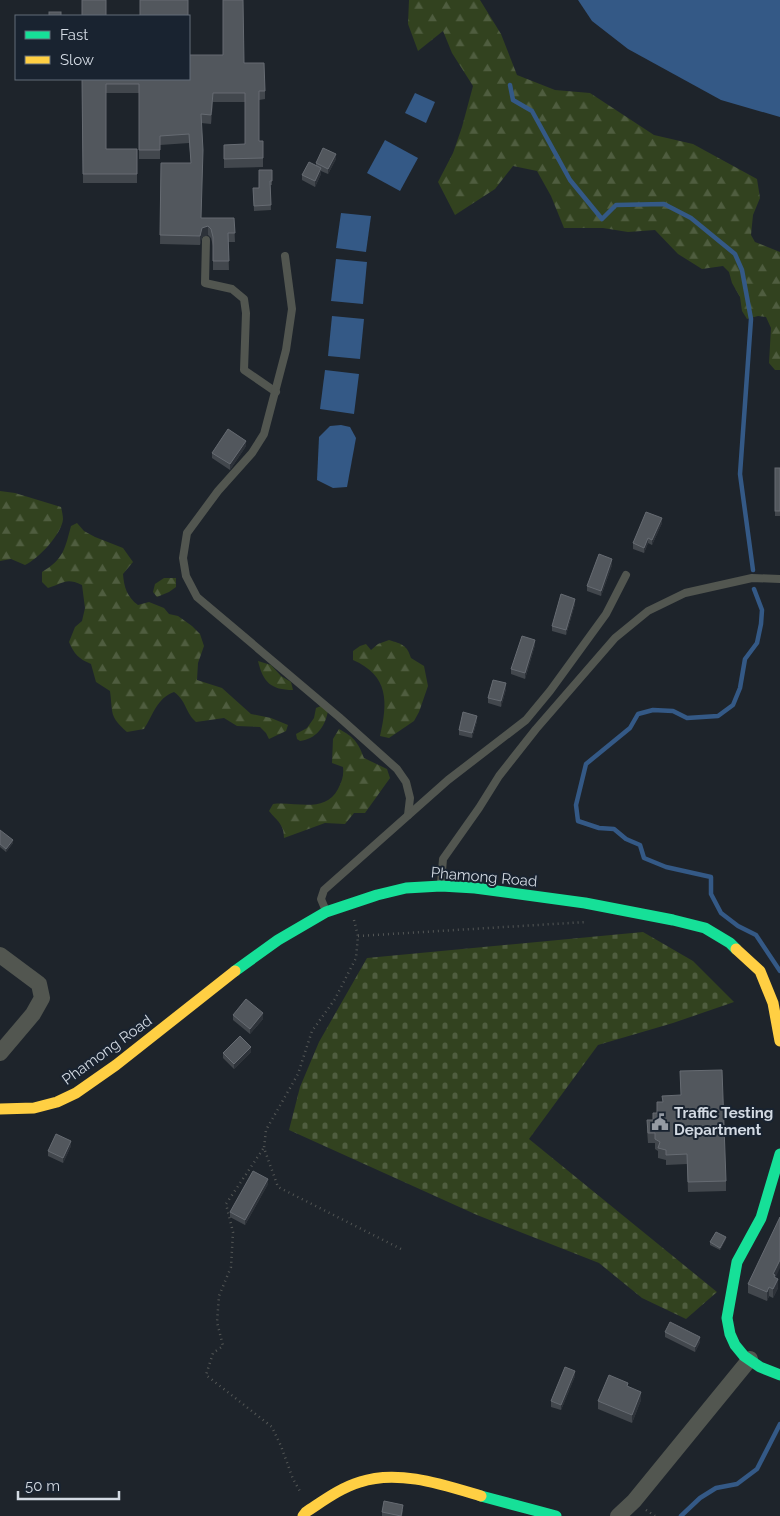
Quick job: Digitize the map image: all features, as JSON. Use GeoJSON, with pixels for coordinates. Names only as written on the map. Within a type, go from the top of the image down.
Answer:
{"type":"FeatureCollection","features":[{"type":"Feature","properties":{"kind":"street","name":"Phamong Road"},"geometry":{"type":"LineString","coordinates":[[0,1109],[34,1108],[57,1102],[76,1093],[123,1060],[240,967],[278,940],[326,912],[350,903],[406,888],[441,886],[475,888],[585,902],[705,928],[730,943],[760,971],[773,1003],[780,1041]]}},
{"type":"Feature","properties":{"kind":"street"},"geometry":{"type":"LineString","coordinates":[[0,956],[39,984],[42,998],[34,1014],[0,1053]]}},
{"type":"Feature","properties":{"kind":"street"},"geometry":{"type":"LineString","coordinates":[[780,1154],[761,1218],[737,1262],[727,1318],[730,1334],[735,1345],[760,1367],[780,1375]]}},
{"type":"Feature","properties":{"kind":"street"},"geometry":{"type":"LineString","coordinates":[[618,1516],[634,1501],[750,1359]]}},
{"type":"Feature","properties":{"kind":"street"},"geometry":{"type":"LineString","coordinates":[[305,1514],[341,1490],[370,1479],[402,1477],[452,1488],[530,1511],[556,1516]]}},
{"type":"Feature","properties":{"kind":"lane"},"geometry":{"type":"LineString","coordinates":[[206,240],[205,283],[232,289],[244,298],[246,313],[244,370],[276,392]]}},
{"type":"Feature","properties":{"kind":"lane"},"geometry":{"type":"LineString","coordinates":[[285,256],[292,308],[286,350],[264,434],[256,447],[218,491],[187,533],[183,558],[186,576],[197,597],[397,769],[406,782],[410,798],[408,815]]}},
{"type":"Feature","properties":{"kind":"lane"},"geometry":{"type":"LineString","coordinates":[[326,912],[321,899],[324,890],[448,780],[526,720],[550,691],[606,614],[626,575]]}},
{"type":"Feature","properties":{"kind":"lane"},"geometry":{"type":"LineString","coordinates":[[441,886],[443,859],[499,776],[536,729],[615,638],[648,611],[685,593],[752,578],[780,579]]}},
{"type":"Feature","properties":{"kind":"path"},"geometry":{"type":"LineString","coordinates":[[350,903],[358,936],[356,958],[335,999],[312,1031],[298,1074],[266,1130],[264,1148],[278,1187],[401,1249]]}},
{"type":"Feature","properties":{"kind":"path"},"geometry":{"type":"LineString","coordinates":[[358,936],[594,922]]}},
{"type":"Feature","properties":{"kind":"path"},"geometry":{"type":"LineString","coordinates":[[264,1148],[226,1204],[233,1232],[231,1267],[219,1296],[217,1322],[223,1346],[213,1353],[206,1375],[272,1427],[293,1479],[302,1495],[305,1514]]}},
{"type":"Feature","properties":{"kind":"green space"},"geometry":{"type":"Polygon","coordinates":[[[409,0],[480,0],[501,34],[517,75],[555,90],[590,93],[654,135],[693,144],[757,179],[760,198],[753,215],[751,235],[755,242],[780,252],[780,370],[775,370],[769,363],[771,328],[766,317],[758,316],[747,319],[742,311],[740,297],[732,283],[729,272],[723,266],[702,269],[678,254],[655,230],[628,232],[603,228],[564,228],[551,196],[537,171],[513,166],[495,189],[455,215],[438,182],[453,153],[473,86],[452,53],[443,31],[418,51],[408,24],[409,0]]]}},
{"type":"Feature","properties":{"kind":"green space"},"geometry":{"type":"Polygon","coordinates":[[[0,491],[15,493],[61,507],[62,525],[54,539],[42,552],[25,565],[11,559],[0,561],[0,491]]]}},
{"type":"Feature","properties":{"kind":"green space"},"geometry":{"type":"Polygon","coordinates":[[[77,523],[84,531],[95,537],[123,548],[133,562],[123,574],[127,591],[134,602],[138,605],[149,602],[164,608],[169,614],[178,616],[200,634],[204,646],[198,663],[197,680],[222,688],[251,714],[271,718],[288,725],[286,731],[269,739],[260,727],[237,726],[224,718],[196,722],[181,699],[174,692],[163,698],[144,729],[127,732],[121,727],[113,714],[110,691],[96,682],[91,664],[77,656],[69,642],[75,627],[82,621],[85,608],[82,585],[68,581],[48,588],[42,582],[42,572],[59,558],[65,547],[71,526],[77,523]]]}},
{"type":"Feature","properties":{"kind":"green space"},"geometry":{"type":"Polygon","coordinates":[[[164,578],[176,578],[176,587],[157,597],[153,592],[155,584],[164,578]]]}},
{"type":"Feature","properties":{"kind":"green space"},"geometry":{"type":"Polygon","coordinates":[[[389,640],[403,646],[408,650],[411,658],[424,666],[428,686],[414,721],[389,738],[380,736],[384,712],[383,691],[374,674],[365,666],[353,660],[353,651],[366,644],[371,650],[378,644],[389,640]]]}},
{"type":"Feature","properties":{"kind":"green space"},"geometry":{"type":"Polygon","coordinates":[[[258,661],[271,665],[281,676],[291,682],[293,690],[285,690],[269,683],[262,674],[258,661]]]}},
{"type":"Feature","properties":{"kind":"green space"},"geometry":{"type":"Polygon","coordinates":[[[321,706],[328,711],[322,727],[311,738],[300,741],[297,739],[296,734],[307,728],[314,718],[316,708],[321,706]]]}},
{"type":"Feature","properties":{"kind":"green space"},"geometry":{"type":"Polygon","coordinates":[[[339,729],[355,740],[364,758],[387,769],[390,778],[365,813],[354,813],[345,824],[325,823],[284,838],[281,826],[269,811],[273,804],[318,804],[332,797],[338,789],[343,767],[332,763],[333,739],[339,729]]]}},
{"type":"Feature","properties":{"kind":"green space"},"geometry":{"type":"Polygon","coordinates":[[[643,932],[693,961],[734,1002],[673,1023],[598,1045],[529,1139],[717,1292],[686,1319],[642,1298],[599,1263],[477,1215],[289,1130],[300,1087],[319,1042],[367,958],[643,932]]]}},
{"type":"Feature","properties":{"kind":"water"},"geometry":{"type":"Polygon","coordinates":[[[578,0],[780,0],[780,117],[721,100],[628,49],[592,21],[578,0]]]}},
{"type":"Feature","properties":{"kind":"water"},"geometry":{"type":"Polygon","coordinates":[[[415,93],[435,102],[426,123],[405,113],[415,93]]]}},
{"type":"Feature","properties":{"kind":"water"},"geometry":{"type":"Polygon","coordinates":[[[385,140],[418,158],[400,191],[367,173],[385,140]]]}},
{"type":"Feature","properties":{"kind":"water"},"geometry":{"type":"Polygon","coordinates":[[[341,213],[371,216],[366,252],[336,248],[341,213]]]}},
{"type":"Feature","properties":{"kind":"water"},"geometry":{"type":"Polygon","coordinates":[[[336,259],[367,262],[363,304],[331,301],[336,259]]]}},
{"type":"Feature","properties":{"kind":"water"},"geometry":{"type":"Polygon","coordinates":[[[332,316],[364,319],[360,359],[328,356],[332,316]]]}},
{"type":"Feature","properties":{"kind":"water"},"geometry":{"type":"Polygon","coordinates":[[[325,370],[359,374],[354,414],[320,409],[325,370]]]}},
{"type":"Feature","properties":{"kind":"water"},"geometry":{"type":"Polygon","coordinates":[[[341,425],[350,427],[356,438],[347,487],[333,488],[317,480],[319,437],[330,426],[341,425]]]}},
{"type":"Feature","properties":{"kind":"building"},"geometry":{"type":"Polygon","coordinates":[[[82,0],[106,0],[106,15],[82,15],[82,0]]]}},
{"type":"Feature","properties":{"kind":"building"},"geometry":{"type":"Polygon","coordinates":[[[140,0],[188,0],[188,15],[140,15],[140,0]]]}},
{"type":"Feature","properties":{"kind":"building"},"geometry":{"type":"Polygon","coordinates":[[[223,0],[243,0],[244,63],[264,63],[265,91],[259,91],[259,141],[263,141],[263,158],[224,159],[224,145],[245,144],[245,93],[213,93],[211,115],[201,114],[203,150],[201,218],[234,218],[235,233],[228,233],[229,261],[213,261],[213,237],[208,226],[202,228],[200,236],[160,235],[161,163],[191,163],[189,134],[160,136],[160,150],[139,150],[139,84],[106,84],[106,149],[137,149],[137,174],[83,174],[82,80],[190,80],[190,55],[223,55],[223,0]]]}},
{"type":"Feature","properties":{"kind":"building"},"geometry":{"type":"Polygon","coordinates":[[[49,12],[61,12],[61,15],[49,15],[49,12]]]}},
{"type":"Feature","properties":{"kind":"building"},"geometry":{"type":"Polygon","coordinates":[[[323,148],[336,154],[328,169],[316,163],[323,148]]]}},
{"type":"Feature","properties":{"kind":"building"},"geometry":{"type":"Polygon","coordinates":[[[309,162],[321,168],[315,181],[302,175],[309,162]]]}},
{"type":"Feature","properties":{"kind":"building"},"geometry":{"type":"Polygon","coordinates":[[[259,170],[272,170],[272,181],[270,181],[271,205],[254,206],[253,188],[259,188],[259,170]]]}},
{"type":"Feature","properties":{"kind":"building"},"geometry":{"type":"Polygon","coordinates":[[[228,429],[246,441],[230,464],[212,453],[228,429]]]}},
{"type":"Feature","properties":{"kind":"building"},"geometry":{"type":"Polygon","coordinates":[[[775,468],[780,468],[780,511],[775,511],[775,468]]]}},
{"type":"Feature","properties":{"kind":"building"},"geometry":{"type":"Polygon","coordinates":[[[646,512],[662,518],[652,540],[648,538],[644,548],[633,543],[646,512]]]}},
{"type":"Feature","properties":{"kind":"building"},"geometry":{"type":"Polygon","coordinates":[[[599,554],[612,559],[601,591],[587,586],[599,554]]]}},
{"type":"Feature","properties":{"kind":"building"},"geometry":{"type":"Polygon","coordinates":[[[561,594],[575,599],[566,630],[552,626],[561,594]]]}},
{"type":"Feature","properties":{"kind":"building"},"geometry":{"type":"Polygon","coordinates":[[[522,636],[535,640],[525,673],[511,669],[522,636]]]}},
{"type":"Feature","properties":{"kind":"building"},"geometry":{"type":"Polygon","coordinates":[[[493,680],[506,683],[501,701],[488,698],[493,680]]]}},
{"type":"Feature","properties":{"kind":"building"},"geometry":{"type":"Polygon","coordinates":[[[463,712],[477,716],[472,733],[459,730],[463,712]]]}},
{"type":"Feature","properties":{"kind":"building"},"geometry":{"type":"Polygon","coordinates":[[[0,830],[13,840],[6,849],[0,844],[0,830]]]}},
{"type":"Feature","properties":{"kind":"building"},"geometry":{"type":"Polygon","coordinates":[[[246,999],[263,1013],[250,1029],[233,1015],[246,999]]]}},
{"type":"Feature","properties":{"kind":"building"},"geometry":{"type":"Polygon","coordinates":[[[240,1036],[251,1047],[234,1064],[223,1053],[240,1036]]]}},
{"type":"Feature","properties":{"kind":"building"},"geometry":{"type":"Polygon","coordinates":[[[722,1070],[726,1181],[688,1182],[687,1154],[666,1155],[666,1150],[658,1148],[660,1142],[655,1139],[655,1133],[648,1133],[647,1120],[653,1120],[653,1113],[657,1113],[657,1102],[663,1102],[662,1096],[681,1095],[680,1071],[722,1070]]]}},
{"type":"Feature","properties":{"kind":"building"},"geometry":{"type":"Polygon","coordinates":[[[56,1134],[71,1141],[63,1158],[48,1151],[56,1134]]]}},
{"type":"Feature","properties":{"kind":"building"},"geometry":{"type":"Polygon","coordinates":[[[253,1171],[268,1179],[245,1220],[230,1212],[253,1171]]]}},
{"type":"Feature","properties":{"kind":"building"},"geometry":{"type":"Polygon","coordinates":[[[780,1217],[780,1260],[773,1274],[778,1279],[773,1289],[769,1287],[767,1292],[748,1284],[780,1217]]]}},
{"type":"Feature","properties":{"kind":"building"},"geometry":{"type":"Polygon","coordinates":[[[716,1232],[726,1237],[720,1248],[710,1242],[716,1232]]]}},
{"type":"Feature","properties":{"kind":"building"},"geometry":{"type":"Polygon","coordinates":[[[670,1322],[700,1337],[695,1347],[665,1332],[670,1322]]]}},
{"type":"Feature","properties":{"kind":"building"},"geometry":{"type":"Polygon","coordinates":[[[565,1367],[575,1371],[561,1405],[551,1401],[565,1367]]]}},
{"type":"Feature","properties":{"kind":"building"},"geometry":{"type":"Polygon","coordinates":[[[609,1375],[628,1383],[627,1386],[641,1392],[632,1415],[598,1401],[609,1375]]]}},
{"type":"Feature","properties":{"kind":"building"},"geometry":{"type":"Polygon","coordinates":[[[384,1501],[403,1505],[401,1516],[382,1512],[384,1501]]]}},
{"type":"Feature","properties":{"kind":"waterway"},"geometry":{"type":"LineString","coordinates":[[510,85],[513,100],[532,111],[570,180],[602,219],[616,205],[664,204],[691,218],[735,254],[742,270],[751,319],[740,474],[753,570]]}},
{"type":"Feature","properties":{"kind":"waterway"},"geometry":{"type":"LineString","coordinates":[[754,589],[762,610],[761,624],[757,643],[745,659],[740,688],[733,705],[718,716],[687,718],[673,711],[653,710],[638,714],[630,728],[586,764],[576,805],[578,821],[599,828],[614,829],[626,839],[640,845],[644,858],[666,867],[711,877],[711,894],[721,913],[738,926],[756,935],[780,971]]}},
{"type":"Feature","properties":{"kind":"waterway"},"geometry":{"type":"LineString","coordinates":[[681,1516],[700,1498],[716,1488],[737,1484],[757,1469],[780,1424]]}},
{"type":"Feature","properties":{"kind":"traffic: fast"},"geometry":{"type":"LineString","coordinates":[[235,971],[278,940],[326,912],[377,895],[406,888],[441,886],[475,888],[585,903],[673,920],[705,928],[730,943],[736,949]]}},
{"type":"Feature","properties":{"kind":"traffic: fast"},"geometry":{"type":"LineString","coordinates":[[780,1154],[761,1218],[737,1262],[727,1318],[730,1334],[735,1345],[744,1356],[760,1367],[780,1375]]}},
{"type":"Feature","properties":{"kind":"traffic: fast"},"geometry":{"type":"LineString","coordinates":[[481,1496],[556,1516]]}},
{"type":"Feature","properties":{"kind":"traffic: slow"},"geometry":{"type":"LineString","coordinates":[[736,949],[760,971],[773,1003],[780,1041]]}},
{"type":"Feature","properties":{"kind":"traffic: slow"},"geometry":{"type":"LineString","coordinates":[[0,1109],[34,1108],[57,1102],[76,1093],[116,1065],[235,971]]}},
{"type":"Feature","properties":{"kind":"traffic: slow"},"geometry":{"type":"LineString","coordinates":[[303,1516],[306,1512],[339,1491],[375,1478],[390,1477],[421,1480],[481,1496]]}},
{"type":"Feature","properties":{"kind":"place","name":"Traffic Testing Department"},"geometry":{"type":"Point","coordinates":[660,1122]}}]}
